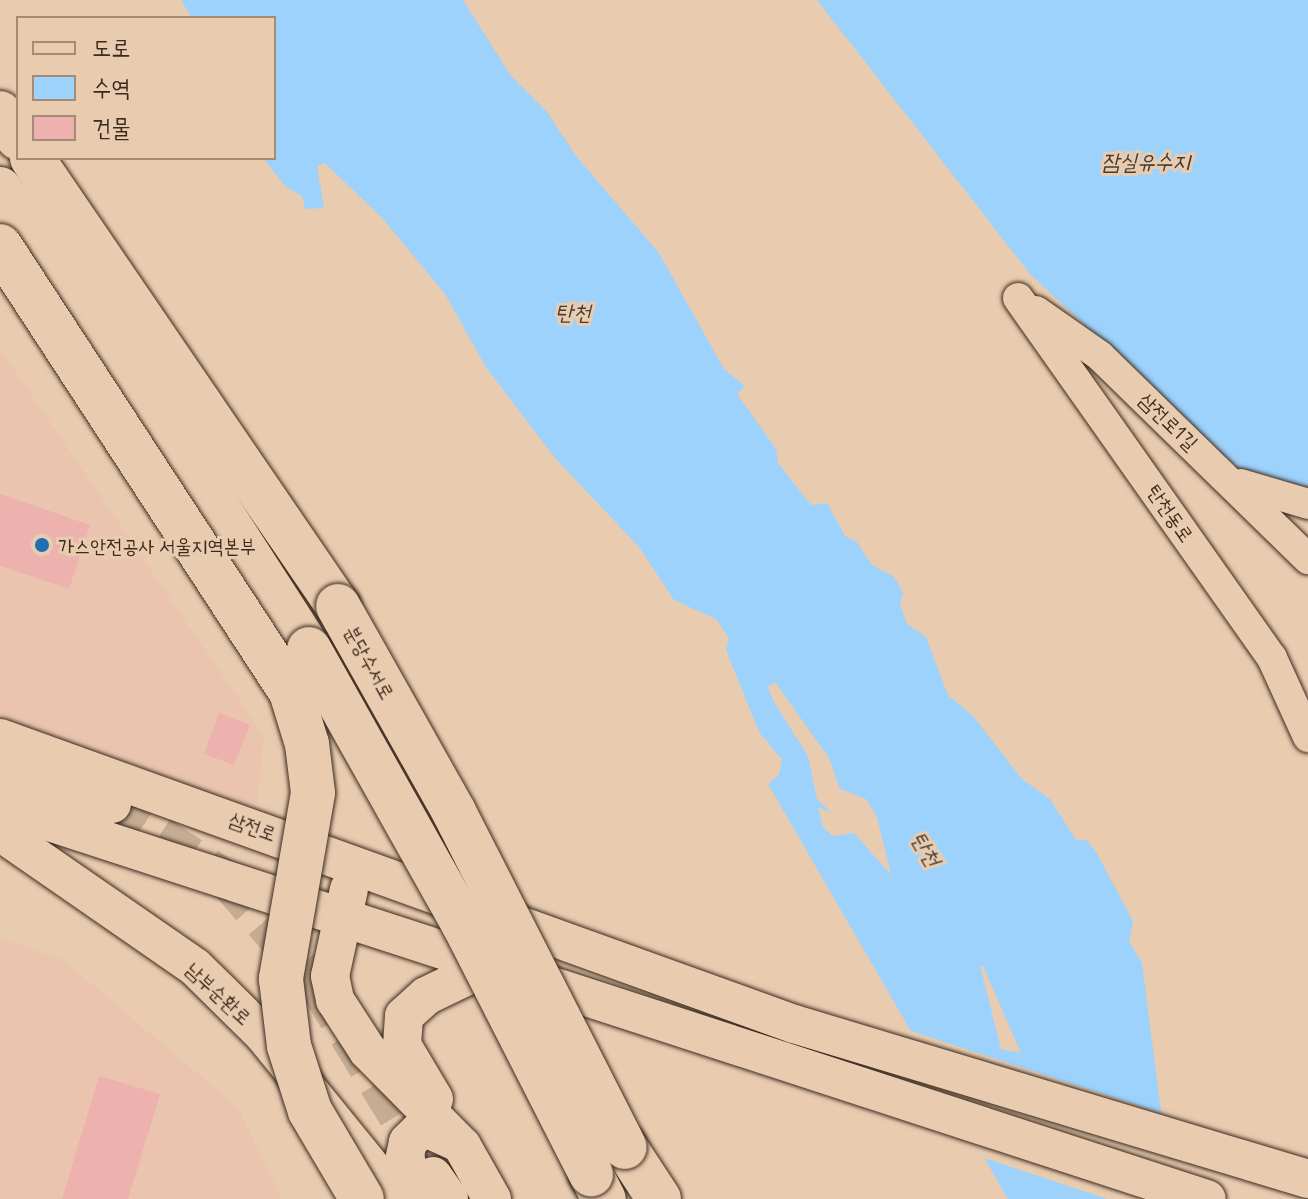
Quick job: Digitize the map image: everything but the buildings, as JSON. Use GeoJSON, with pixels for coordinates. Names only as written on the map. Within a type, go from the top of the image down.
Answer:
{"type":"FeatureCollection","features":[{"type":"Feature","properties":{"kind":"highway"},"geometry":{"type":"LineString","coordinates":[[0,113],[16,135]]}},
{"type":"Feature","properties":{"kind":"highway","name":"분당수서로"},"geometry":{"type":"LineString","coordinates":[[33,160],[338,606],[454,812],[652,1199]]}},
{"type":"Feature","properties":{"kind":"highway"},"geometry":{"type":"LineString","coordinates":[[0,189],[148,399],[309,649],[464,925],[604,1199]]}},
{"type":"Feature","properties":{"kind":"highway"},"geometry":{"type":"LineString","coordinates":[[0,246],[291,692],[307,744],[313,793],[281,979],[289,1046],[310,1111],[362,1199]]}},
{"type":"Feature","properties":{"kind":"highway"},"geometry":{"type":"LineString","coordinates":[[625,1147],[659,1199]]}},
{"type":"Feature","properties":{"kind":"main road","name":"삼전로"},"geometry":{"type":"LineString","coordinates":[[0,738],[794,1024],[1308,1179]]}},
{"type":"Feature","properties":{"kind":"main road"},"geometry":{"type":"LineString","coordinates":[[0,767],[112,804]]}},
{"type":"Feature","properties":{"kind":"main road"},"geometry":{"type":"LineString","coordinates":[[0,806],[343,914],[1207,1199]]}},
{"type":"Feature","properties":{"kind":"main road","name":"남부순환로"},"geometry":{"type":"LineString","coordinates":[[0,832],[195,967],[263,1034],[397,1199]]}},
{"type":"Feature","properties":{"kind":"main road"},"geometry":{"type":"LineString","coordinates":[[318,851],[305,902],[294,979],[304,1025],[314,1051],[404,1199]]}},
{"type":"Feature","properties":{"kind":"main road"},"geometry":{"type":"LineString","coordinates":[[355,865],[330,976],[335,1000],[368,1051],[462,1146]]}},
{"type":"Feature","properties":{"kind":"main road"},"geometry":{"type":"LineString","coordinates":[[492,1199],[402,1045],[400,1028],[404,1016],[426,996],[498,965]]}},
{"type":"Feature","properties":{"kind":"main road"},"geometry":{"type":"LineString","coordinates":[[433,1191],[405,1156],[417,1131],[433,1127],[462,1146]]}},
{"type":"Feature","properties":{"kind":"street","name":"삼전로1길"},"geometry":{"type":"LineString","coordinates":[[1018,298],[1100,356],[1231,480],[1308,559]]}},
{"type":"Feature","properties":{"kind":"street","name":"탄천동로"},"geometry":{"type":"LineString","coordinates":[[1018,298],[1272,658],[1308,737]]}},
{"type":"Feature","properties":{"kind":"street"},"geometry":{"type":"LineString","coordinates":[[1231,480],[1308,504]]}},
{"type":"Feature","properties":{"kind":"shaded area"},"geometry":{"type":"Polygon","coordinates":[[[0,348],[264,736],[256,809],[0,717],[0,348]]]}},
{"type":"Feature","properties":{"kind":"shaded area"},"geometry":{"type":"Polygon","coordinates":[[[0,938],[63,960],[238,1107],[282,1199],[0,1199],[0,938]]]}},
{"type":"Feature","properties":{"kind":"water","name":"탄천"},"geometry":{"type":"Polygon","coordinates":[[[181,0],[463,0],[511,76],[547,112],[576,156],[659,253],[724,369],[745,386],[737,394],[776,449],[778,463],[811,505],[827,503],[845,536],[857,542],[871,564],[894,577],[903,592],[900,604],[907,624],[926,637],[948,695],[973,716],[1022,779],[1050,799],[1076,840],[1086,840],[1096,852],[1133,921],[1129,941],[1142,963],[1161,1112],[1217,1199],[1008,1199],[768,784],[779,775],[782,760],[759,732],[726,650],[729,638],[716,619],[674,600],[639,547],[556,459],[487,369],[445,294],[383,219],[325,163],[317,166],[324,208],[305,209],[302,196],[286,187],[265,160],[276,160],[276,16],[191,16],[181,0]],[[775,682],[768,687],[808,756],[817,799],[832,813],[818,807],[823,827],[833,836],[854,833],[891,875],[877,817],[866,799],[840,789],[829,758],[775,682]],[[980,965],[1001,1049],[1021,1053],[980,965]]]}},
{"type":"Feature","properties":{"kind":"water","name":"잠실유수지"},"geometry":{"type":"Polygon","coordinates":[[[817,0],[1308,0],[1308,487],[1258,487],[1030,274],[817,0]]]}},
{"type":"Feature","properties":{"kind":"pier"},"geometry":{"type":"Polygon","coordinates":[[[905,1029],[1169,1116],[1221,1199],[1107,1199],[984,1158],[905,1029]]]}},
{"type":"Feature","properties":{"kind":"tunnel"},"geometry":{"type":"LineString","coordinates":[[112,804],[226,879],[318,986],[428,1166]]}},
{"type":"Feature","properties":{"kind":"place","name":"가스안전공사 서울지역본부"},"geometry":{"type":"Point","coordinates":[42,545]}}]}
